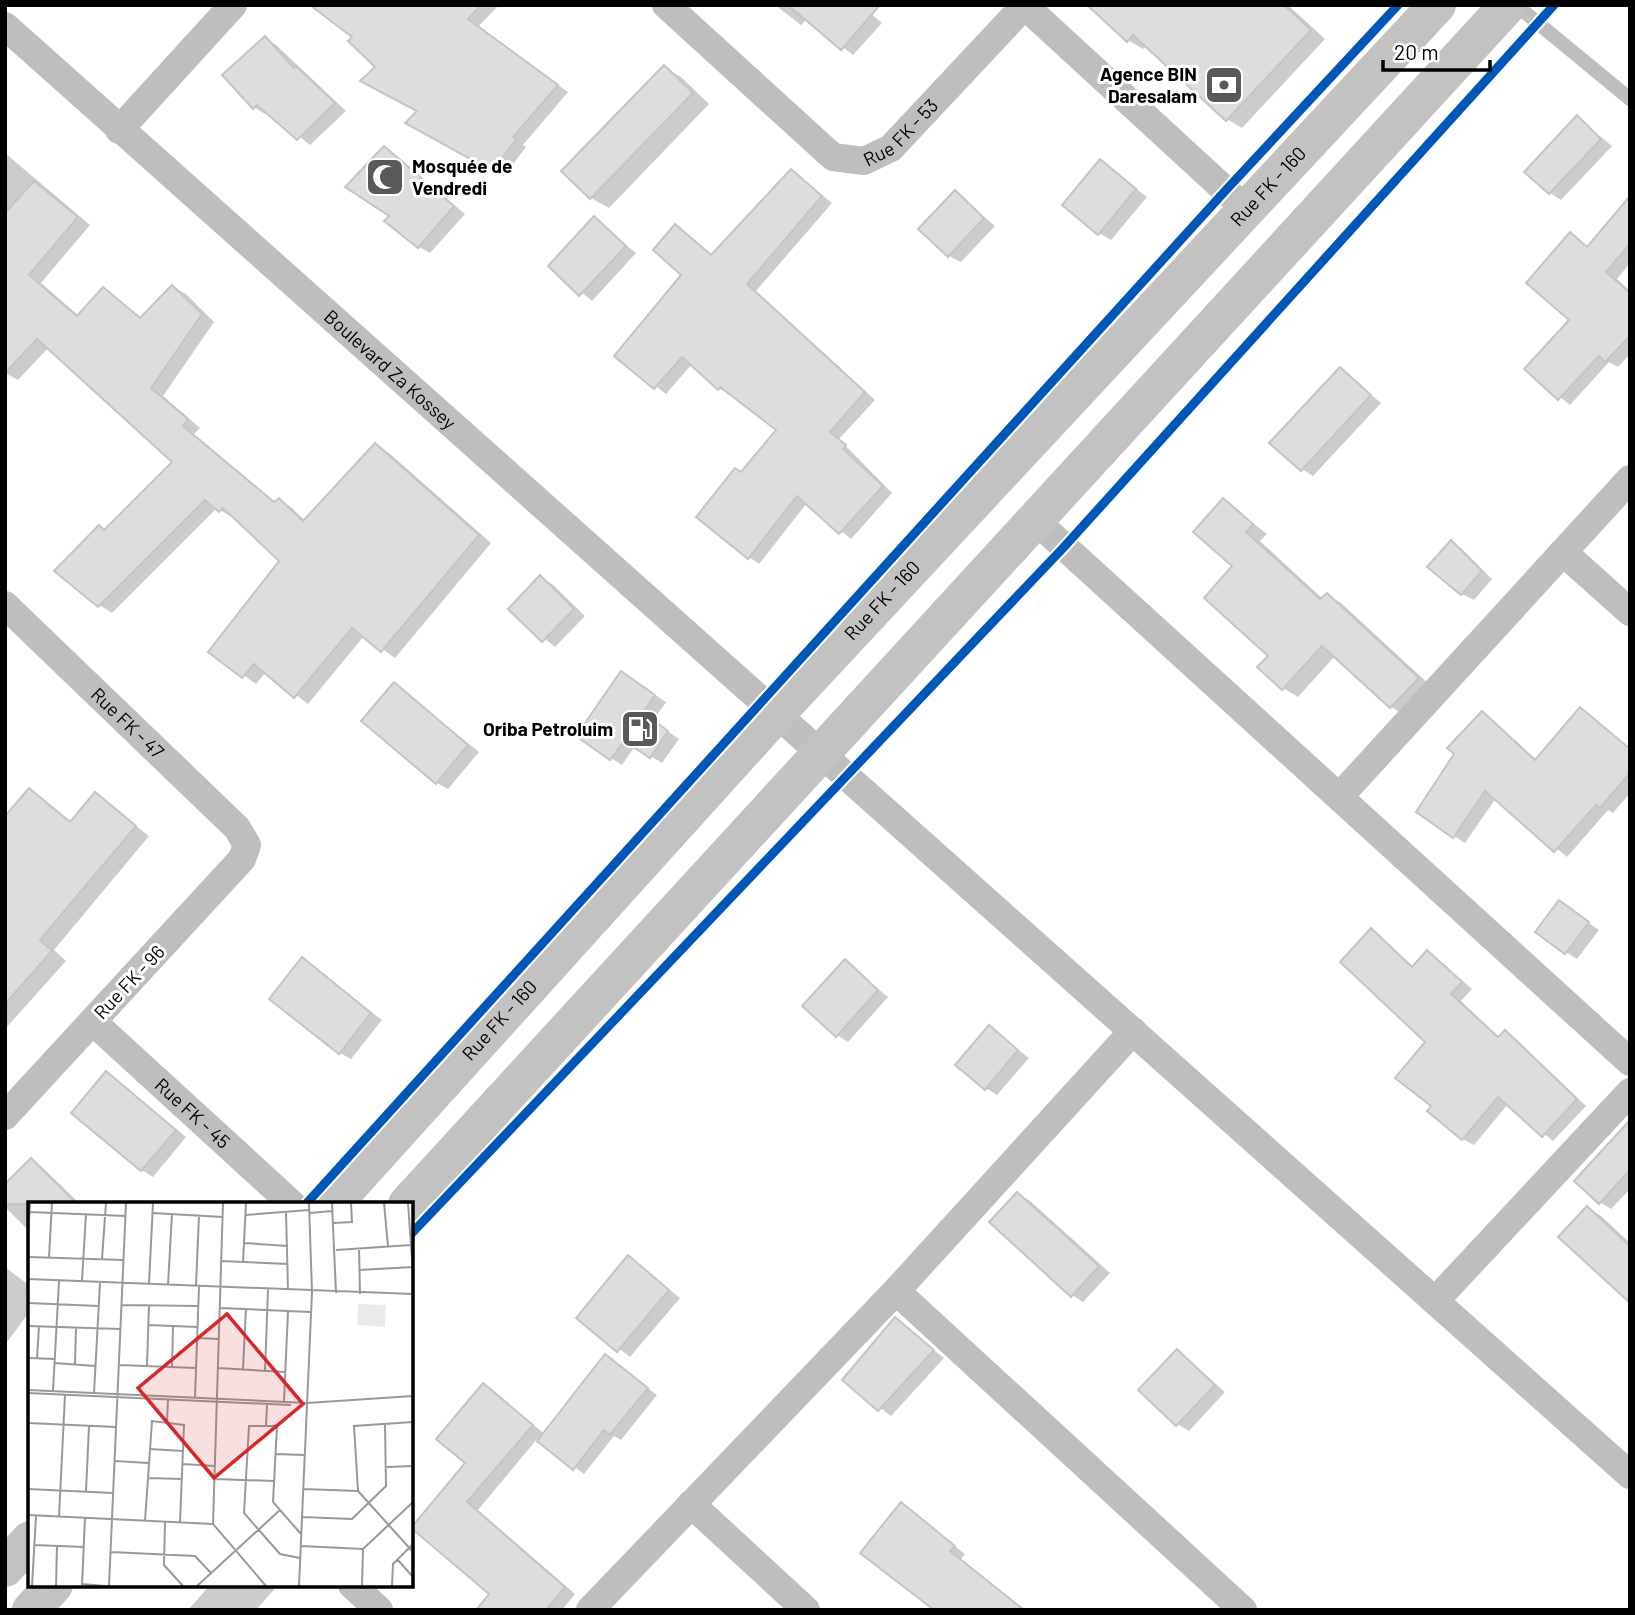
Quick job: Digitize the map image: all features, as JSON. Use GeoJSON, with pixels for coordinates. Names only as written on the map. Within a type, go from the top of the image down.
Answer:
{"type":"FeatureCollection","features":[{"type":"Feature","properties":{"kind":"main road","name":"Rue FK - 160"},"geometry":{"type":"LineString","coordinates":[[335,1202],[777,713],[1248,211],[1437,5]]}},
{"type":"Feature","properties":{"kind":"main road"},"geometry":{"type":"LineString","coordinates":[[409,1202],[1037,522],[1508,5]]}},
{"type":"Feature","properties":{"kind":"main road"},"geometry":{"type":"LineString","coordinates":[[5,1568],[28,1542]]}},
{"type":"Feature","properties":{"kind":"main road"},"geometry":{"type":"LineString","coordinates":[[31,1610],[52,1587]]}},
{"type":"Feature","properties":{"kind":"street"},"geometry":{"type":"LineString","coordinates":[[119,130],[233,5]]}},
{"type":"Feature","properties":{"kind":"street","name":"Rue FK - 53"},"geometry":{"type":"LineString","coordinates":[[666,5],[833,157],[864,161],[891,148],[1025,6]]}},
{"type":"Feature","properties":{"kind":"street"},"geometry":{"type":"LineString","coordinates":[[1025,6],[1248,211]]}},
{"type":"Feature","properties":{"kind":"street","name":"Boulevard Za Kossey"},"geometry":{"type":"LineString","coordinates":[[5,26],[1630,1475]]}},
{"type":"Feature","properties":{"kind":"street"},"geometry":{"type":"LineString","coordinates":[[1339,797],[1630,479]]}},
{"type":"Feature","properties":{"kind":"street"},"geometry":{"type":"LineString","coordinates":[[1037,522],[1630,1062]]}},
{"type":"Feature","properties":{"kind":"street"},"geometry":{"type":"LineString","coordinates":[[1563,552],[1630,612]]}},
{"type":"Feature","properties":{"kind":"street","name":"Rue FK - 47"},"geometry":{"type":"LineString","coordinates":[[5,605],[237,828],[247,845]]}},
{"type":"Feature","properties":{"kind":"street","name":"Rue FK - 96"},"geometry":{"type":"LineString","coordinates":[[5,1116],[242,859],[247,845]]}},
{"type":"Feature","properties":{"kind":"street","name":"Rue FK - 45"},"geometry":{"type":"LineString","coordinates":[[93,1021],[290,1202]]}},
{"type":"Feature","properties":{"kind":"street"},"geometry":{"type":"LineString","coordinates":[[590,1610],[896,1291],[1133,1031]]}},
{"type":"Feature","properties":{"kind":"street"},"geometry":{"type":"LineString","coordinates":[[1435,1301],[1630,1092]]}},
{"type":"Feature","properties":{"kind":"street"},"geometry":{"type":"LineString","coordinates":[[896,1291],[1243,1610]]}},
{"type":"Feature","properties":{"kind":"street"},"geometry":{"type":"LineString","coordinates":[[691,1504],[806,1610]]}},
{"type":"Feature","properties":{"kind":"street"},"geometry":{"type":"LineString","coordinates":[[354,1587],[379,1610]]}},
{"type":"Feature","properties":{"kind":"lane"},"geometry":{"type":"LineString","coordinates":[[1516,5],[1630,99]]}},
{"type":"Feature","properties":{"kind":"building"},"geometry":{"type":"Polygon","coordinates":[[[310,5],[481,5],[468,19],[558,85],[513,137],[516,140],[492,171],[405,123],[417,111],[360,81],[375,67],[348,41],[352,37],[310,5]]]}},
{"type":"Feature","properties":{"kind":"building"},"geometry":{"type":"Polygon","coordinates":[[[788,5],[880,5],[841,50],[788,5]]]}},
{"type":"Feature","properties":{"kind":"building"},"geometry":{"type":"Polygon","coordinates":[[[1087,5],[1284,5],[1311,30],[1226,121],[1133,35],[1127,42],[1087,5]]]}},
{"type":"Feature","properties":{"kind":"building"},"geometry":{"type":"Polygon","coordinates":[[[265,36],[294,68],[296,66],[335,103],[297,140],[257,105],[253,109],[222,75],[265,36]]]}},
{"type":"Feature","properties":{"kind":"building"},"geometry":{"type":"Polygon","coordinates":[[[664,65],[693,93],[590,199],[561,171],[664,65]]]}},
{"type":"Feature","properties":{"kind":"building"},"geometry":{"type":"Polygon","coordinates":[[[1577,115],[1601,139],[1549,194],[1524,172],[1577,115]]]}},
{"type":"Feature","properties":{"kind":"building"},"geometry":{"type":"Polygon","coordinates":[[[384,146],[454,206],[418,248],[384,221],[389,216],[345,187],[384,146]]]}},
{"type":"Feature","properties":{"kind":"building"},"geometry":{"type":"Polygon","coordinates":[[[1100,159],[1136,189],[1098,235],[1062,205],[1100,159]]]}},
{"type":"Feature","properties":{"kind":"building"},"geometry":{"type":"Polygon","coordinates":[[[791,169],[822,196],[747,284],[865,392],[830,432],[846,445],[843,449],[883,486],[839,534],[797,496],[748,559],[696,517],[735,468],[741,472],[776,430],[720,387],[718,390],[682,357],[654,389],[614,356],[681,275],[653,250],[675,224],[711,255],[791,169]]]}},
{"type":"Feature","properties":{"kind":"building"},"geometry":{"type":"Polygon","coordinates":[[[34,181],[78,217],[29,275],[77,316],[103,287],[140,318],[172,285],[202,314],[151,388],[188,419],[183,426],[274,502],[279,498],[303,521],[375,443],[479,535],[381,652],[352,628],[294,698],[254,664],[242,678],[208,652],[279,561],[223,508],[219,512],[205,500],[98,607],[54,571],[99,525],[104,530],[172,462],[37,339],[5,373],[5,213],[34,181]]]}},
{"type":"Feature","properties":{"kind":"building"},"geometry":{"type":"Polygon","coordinates":[[[955,190],[984,218],[948,257],[918,229],[955,190]]]}},
{"type":"Feature","properties":{"kind":"building"},"geometry":{"type":"Polygon","coordinates":[[[1630,196],[1630,244],[1606,272],[1630,293],[1630,336],[1605,362],[1599,356],[1558,400],[1524,369],[1569,320],[1526,283],[1570,232],[1587,247],[1630,196]]]}},
{"type":"Feature","properties":{"kind":"building"},"geometry":{"type":"Polygon","coordinates":[[[594,216],[626,246],[579,296],[548,266],[594,216]]]}},
{"type":"Feature","properties":{"kind":"building"},"geometry":{"type":"Polygon","coordinates":[[[1340,367],[1371,395],[1301,471],[1269,443],[1340,367]]]}},
{"type":"Feature","properties":{"kind":"building"},"geometry":{"type":"Polygon","coordinates":[[[1223,498],[1253,524],[1246,532],[1320,599],[1327,593],[1419,678],[1390,708],[1322,646],[1282,690],[1257,667],[1268,656],[1204,598],[1232,566],[1193,532],[1223,498]]]}},
{"type":"Feature","properties":{"kind":"building"},"geometry":{"type":"Polygon","coordinates":[[[1451,540],[1482,571],[1461,595],[1427,567],[1451,540]]]}},
{"type":"Feature","properties":{"kind":"building"},"geometry":{"type":"Polygon","coordinates":[[[540,575],[574,609],[542,642],[508,609],[540,575]]]}},
{"type":"Feature","properties":{"kind":"building"},"geometry":{"type":"Polygon","coordinates":[[[621,671],[655,695],[643,713],[668,731],[650,758],[624,741],[610,760],[576,736],[621,671]]]}},
{"type":"Feature","properties":{"kind":"building"},"geometry":{"type":"Polygon","coordinates":[[[394,682],[468,745],[436,784],[361,721],[394,682]]]}},
{"type":"Feature","properties":{"kind":"building"},"geometry":{"type":"Polygon","coordinates":[[[1580,707],[1630,749],[1630,773],[1600,808],[1596,805],[1554,852],[1485,791],[1453,838],[1416,812],[1454,754],[1447,748],[1482,711],[1535,760],[1580,707]]]}},
{"type":"Feature","properties":{"kind":"building"},"geometry":{"type":"Polygon","coordinates":[[[29,788],[70,822],[95,792],[136,826],[40,940],[52,951],[5,1004],[5,816],[29,788]]]}},
{"type":"Feature","properties":{"kind":"building"},"geometry":{"type":"Polygon","coordinates":[[[1559,900],[1589,922],[1565,954],[1535,932],[1559,900]]]}},
{"type":"Feature","properties":{"kind":"building"},"geometry":{"type":"Polygon","coordinates":[[[1371,928],[1412,967],[1427,950],[1462,982],[1451,994],[1498,1037],[1505,1030],[1577,1099],[1542,1137],[1498,1097],[1462,1140],[1427,1111],[1431,1106],[1395,1078],[1425,1042],[1340,962],[1371,928]]]}},
{"type":"Feature","properties":{"kind":"building"},"geometry":{"type":"Polygon","coordinates":[[[302,957],[371,1013],[339,1054],[269,999],[302,957]]]}},
{"type":"Feature","properties":{"kind":"building"},"geometry":{"type":"Polygon","coordinates":[[[845,959],[878,990],[836,1037],[802,1006],[845,959]]]}},
{"type":"Feature","properties":{"kind":"building"},"geometry":{"type":"Polygon","coordinates":[[[989,1025],[1018,1050],[985,1090],[955,1065],[989,1025]]]}},
{"type":"Feature","properties":{"kind":"building"},"geometry":{"type":"Polygon","coordinates":[[[106,1071],[176,1130],[141,1171],[71,1113],[106,1071]]]}},
{"type":"Feature","properties":{"kind":"building"},"geometry":{"type":"Polygon","coordinates":[[[1630,1120],[1630,1170],[1599,1204],[1574,1181],[1630,1120]]]}},
{"type":"Feature","properties":{"kind":"building"},"geometry":{"type":"Polygon","coordinates":[[[31,1158],[75,1202],[5,1204],[5,1184],[31,1158]]]}},
{"type":"Feature","properties":{"kind":"building"},"geometry":{"type":"Polygon","coordinates":[[[1017,1192],[1099,1266],[1071,1297],[989,1222],[1017,1192]]]}},
{"type":"Feature","properties":{"kind":"building"},"geometry":{"type":"Polygon","coordinates":[[[1587,1206],[1630,1246],[1630,1303],[1558,1237],[1587,1206]]]}},
{"type":"Feature","properties":{"kind":"building"},"geometry":{"type":"Polygon","coordinates":[[[628,1255],[669,1290],[617,1352],[576,1318],[628,1255]]]}},
{"type":"Feature","properties":{"kind":"building"},"geometry":{"type":"Polygon","coordinates":[[[895,1317],[934,1350],[878,1411],[842,1380],[895,1317]]]}},
{"type":"Feature","properties":{"kind":"building"},"geometry":{"type":"Polygon","coordinates":[[[1177,1349],[1215,1385],[1176,1426],[1138,1390],[1177,1349]]]}},
{"type":"Feature","properties":{"kind":"building"},"geometry":{"type":"Polygon","coordinates":[[[605,1354],[648,1388],[610,1435],[604,1430],[573,1470],[537,1441],[605,1354]]]}},
{"type":"Feature","properties":{"kind":"building"},"geometry":{"type":"Polygon","coordinates":[[[483,1383],[533,1425],[467,1502],[565,1587],[546,1610],[476,1610],[489,1594],[413,1530],[413,1526],[465,1463],[436,1439],[483,1383]]]}},
{"type":"Feature","properties":{"kind":"building"},"geometry":{"type":"Polygon","coordinates":[[[901,1502],[955,1546],[950,1551],[1024,1610],[934,1610],[860,1553],[901,1502]]]}},
{"type":"Feature","properties":{"kind":"cycle path"},"geometry":{"type":"LineString","coordinates":[[308,1202],[1226,190],[1398,5]]}},
{"type":"Feature","properties":{"kind":"cycle path"},"geometry":{"type":"LineString","coordinates":[[413,1232],[1064,547],[1554,5]]}},
{"type":"Feature","properties":{"kind":"place","name":"Agence BIN Daresalam"},"geometry":{"type":"Point","coordinates":[1224,85]}},
{"type":"Feature","properties":{"kind":"place","name":"Mosquée de Vendredi"},"geometry":{"type":"Point","coordinates":[385,177]}},
{"type":"Feature","properties":{"kind":"place","name":"Oriba Petroluim"},"geometry":{"type":"Point","coordinates":[640,729]}}]}
